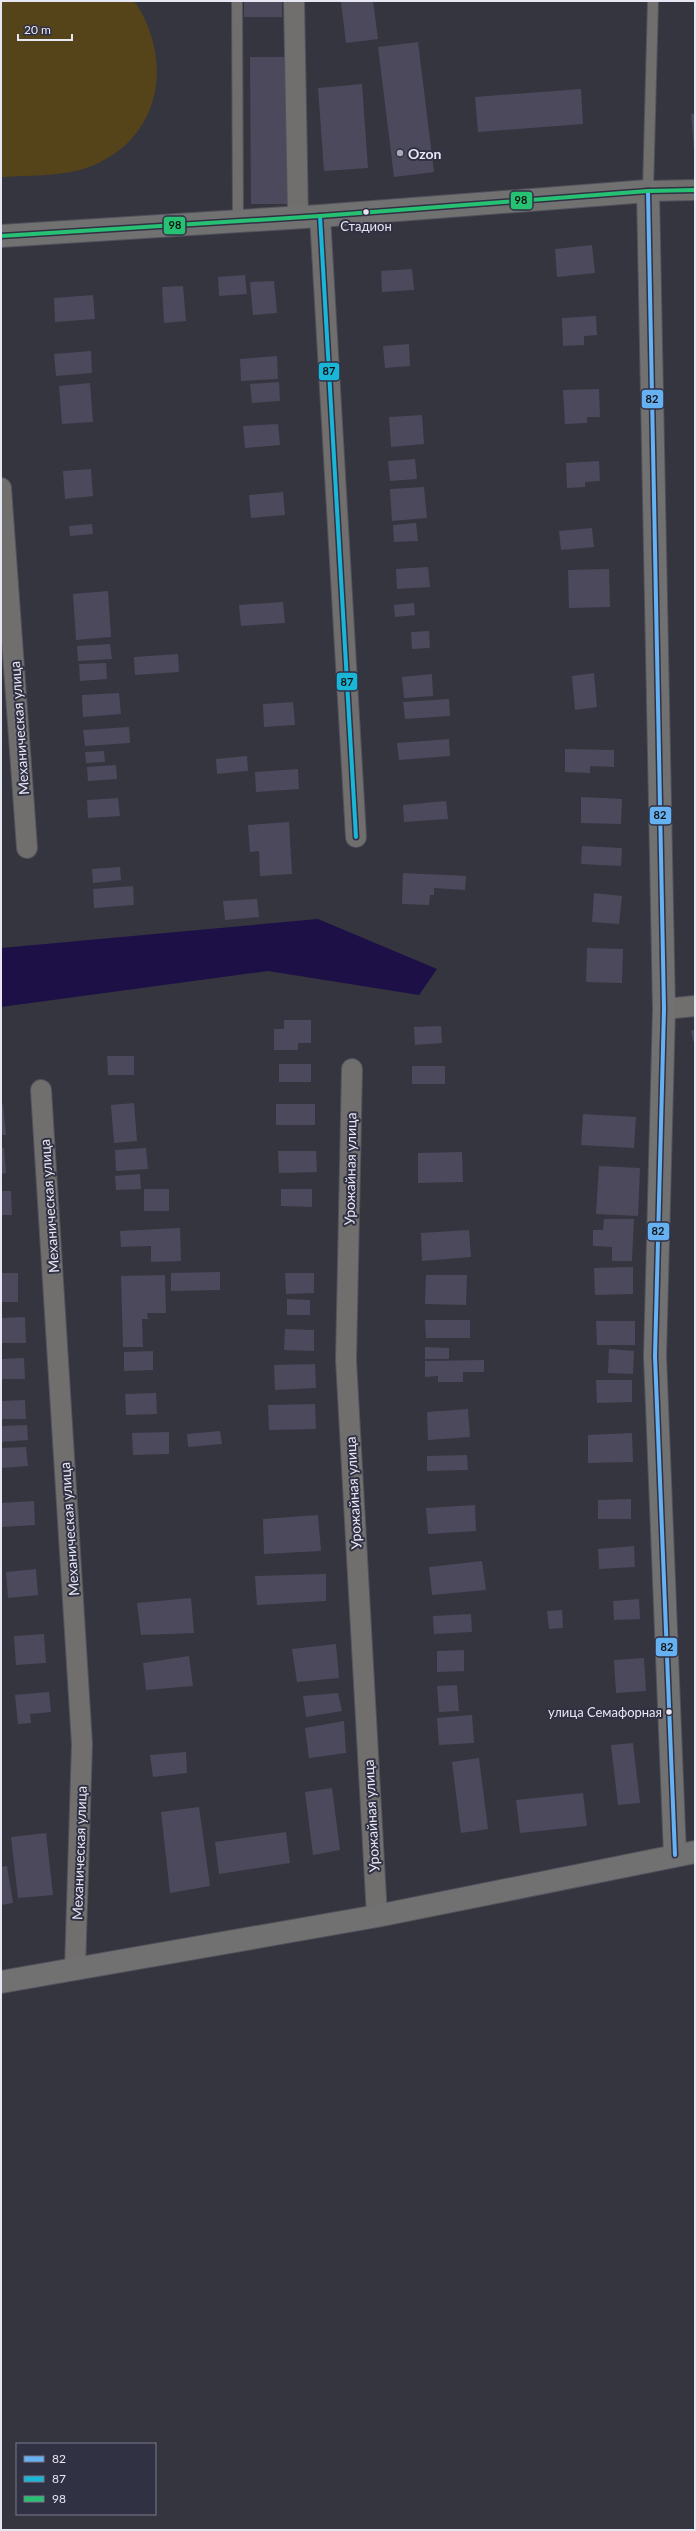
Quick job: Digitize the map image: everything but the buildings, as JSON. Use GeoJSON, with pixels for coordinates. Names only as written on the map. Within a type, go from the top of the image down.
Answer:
{"type":"FeatureCollection","features":[{"type":"Feature","properties":{"kind":"street"},"geometry":{"type":"LineString","coordinates":[[294,1],[298,217]]}},
{"type":"Feature","properties":{"kind":"street"},"geometry":{"type":"LineString","coordinates":[[1,236],[320,216],[648,191],[695,190]]}},
{"type":"Feature","properties":{"kind":"street"},"geometry":{"type":"LineString","coordinates":[[1,1982],[377,1916],[685,1854],[655,1356],[664,1009],[648,191]]}},
{"type":"Feature","properties":{"kind":"street"},"geometry":{"type":"LineString","coordinates":[[320,216],[356,837]]}},
{"type":"Feature","properties":{"kind":"street","name":"Механическая улица"},"geometry":{"type":"LineString","coordinates":[[1,488],[27,848]]}},
{"type":"Feature","properties":{"kind":"street"},"geometry":{"type":"LineString","coordinates":[[664,1009],[695,1006]]}},
{"type":"Feature","properties":{"kind":"street","name":"Урожайная улица"},"geometry":{"type":"LineString","coordinates":[[352,1069],[346,1360],[377,1916]]}},
{"type":"Feature","properties":{"kind":"street","name":"Механическая улица"},"geometry":{"type":"LineString","coordinates":[[41,1090],[82,1744],[75,1969]]}},
{"type":"Feature","properties":{"kind":"lane"},"geometry":{"type":"LineString","coordinates":[[237,1],[238,221]]}},
{"type":"Feature","properties":{"kind":"lane"},"geometry":{"type":"LineString","coordinates":[[648,191],[653,1]]}},
{"type":"Feature","properties":{"kind":"shaded area"},"geometry":{"type":"Polygon","coordinates":[[[1,1],[133,1],[137,5],[148,27],[155,50],[157,73],[154,96],[147,117],[134,136],[117,152],[94,165],[72,172],[48,175],[1,177],[1,1]]]}},
{"type":"Feature","properties":{"kind":"shaded area"},"geometry":{"type":"Polygon","coordinates":[[[318,919],[437,969],[419,995],[268,971],[1,1007],[1,948],[318,919]]]}},
{"type":"Feature","properties":{"kind":"transit line","name":"98"},"geometry":{"type":"LineString","coordinates":[[1,236],[320,216],[648,191],[695,190]]}},
{"type":"Feature","properties":{"kind":"transit line","name":"82"},"geometry":{"type":"LineString","coordinates":[[648,191],[664,1009],[655,1356],[675,1855]]}},
{"type":"Feature","properties":{"kind":"transit line","name":"87"},"geometry":{"type":"LineString","coordinates":[[320,216],[356,837]]}},
{"type":"Feature","properties":{"kind":"place","name":"Ozon"},"geometry":{"type":"Point","coordinates":[400,153]}},
{"type":"Feature","properties":{"kind":"place","name":"Стадион"},"geometry":{"type":"Point","coordinates":[366,212]}},
{"type":"Feature","properties":{"kind":"place","name":"улица Семафорная"},"geometry":{"type":"Point","coordinates":[669,1712]}}]}
